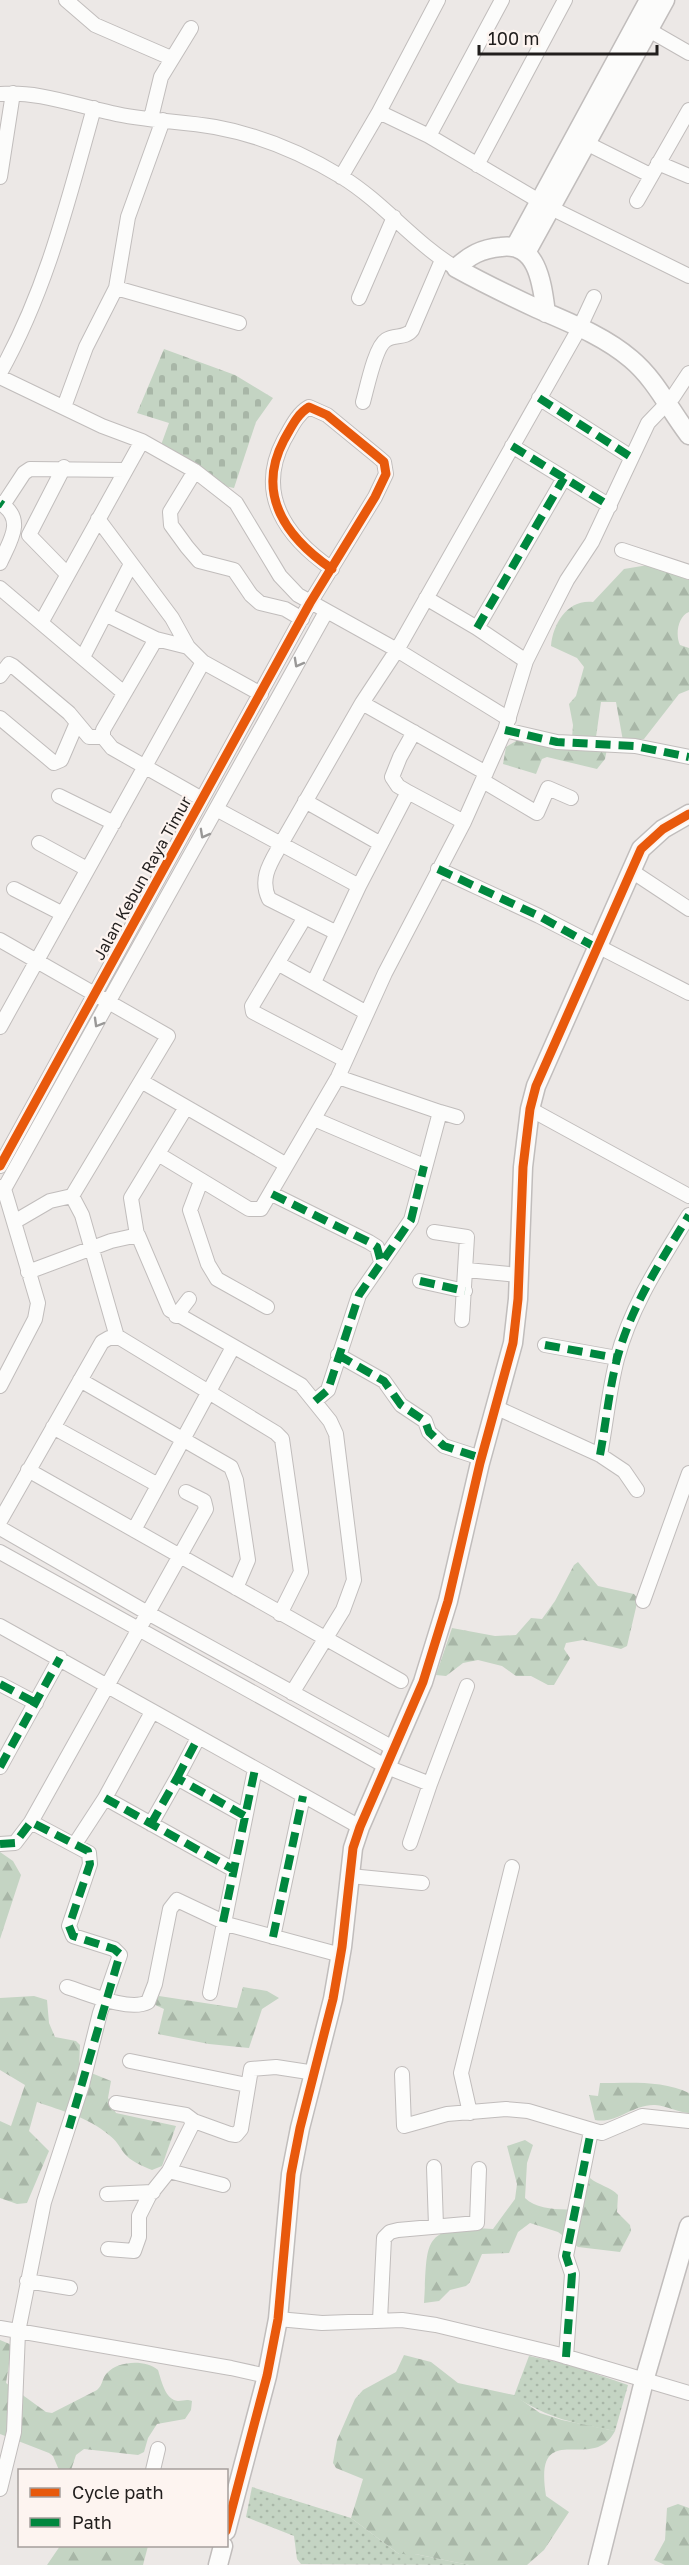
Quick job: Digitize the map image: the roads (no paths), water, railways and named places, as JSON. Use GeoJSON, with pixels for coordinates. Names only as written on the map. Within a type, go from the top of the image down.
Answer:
{"type":"FeatureCollection","features":[{"type":"Feature","properties":{"kind":"street"},"geometry":{"type":"LineString","coordinates":[[66,0],[95,25],[171,58]]}},
{"type":"Feature","properties":{"kind":"street"},"geometry":{"type":"LineString","coordinates":[[341,177],[379,112],[438,0]]}},
{"type":"Feature","properties":{"kind":"street"},"geometry":{"type":"LineString","coordinates":[[477,165],[565,0]]}},
{"type":"Feature","properties":{"kind":"street"},"geometry":{"type":"LineString","coordinates":[[643,26],[650,0]]}},
{"type":"Feature","properties":{"kind":"street"},"geometry":{"type":"LineString","coordinates":[[522,248],[643,26],[665,0]]}},
{"type":"Feature","properties":{"kind":"street"},"geometry":{"type":"LineString","coordinates":[[429,136],[496,2]]}},
{"type":"Feature","properties":{"kind":"street"},"geometry":{"type":"LineString","coordinates":[[643,26],[689,53]]}},
{"type":"Feature","properties":{"kind":"street"},"geometry":{"type":"LineString","coordinates":[[64,407],[86,347],[116,288],[128,217],[157,119],[161,77],[191,28]]}},
{"type":"Feature","properties":{"kind":"street"},"geometry":{"type":"LineString","coordinates":[[0,177],[6,93],[59,98],[123,116],[218,128],[259,138],[310,160],[341,177],[394,217],[449,264],[546,313],[580,327],[630,358],[660,390],[689,435]]}},
{"type":"Feature","properties":{"kind":"street"},"geometry":{"type":"LineString","coordinates":[[94,108],[51,261],[21,337],[0,375],[64,407],[142,441],[222,489],[236,503],[280,576],[298,596],[397,650],[510,728],[557,742],[635,746],[689,757]]}},
{"type":"Feature","properties":{"kind":"street"},"geometry":{"type":"LineString","coordinates":[[379,112],[429,136],[545,205],[689,276]]}},
{"type":"Feature","properties":{"kind":"street"},"geometry":{"type":"LineString","coordinates":[[638,201],[688,112]]}},
{"type":"Feature","properties":{"kind":"street"},"geometry":{"type":"LineString","coordinates":[[581,140],[654,169],[689,176]]}},
{"type":"Feature","properties":{"kind":"street"},"geometry":{"type":"LineString","coordinates":[[359,298],[394,217]]}},
{"type":"Feature","properties":{"kind":"street"},"geometry":{"type":"LineString","coordinates":[[363,402],[379,348],[387,339],[407,335],[412,330],[449,264],[479,250],[522,248]]}},
{"type":"Feature","properties":{"kind":"street"},"geometry":{"type":"LineString","coordinates":[[522,248],[539,275],[546,313]]}},
{"type":"Feature","properties":{"kind":"street"},"geometry":{"type":"LineString","coordinates":[[116,288],[239,323]]}},
{"type":"Feature","properties":{"kind":"street"},"geometry":{"type":"LineString","coordinates":[[336,933],[273,902],[265,890],[265,874],[362,703],[397,650],[580,327],[594,297]]}},
{"type":"Feature","properties":{"kind":"street"},"geometry":{"type":"LineString","coordinates":[[158,1154],[255,1211],[261,1209],[272,1194],[285,1164],[338,1077],[384,973],[464,822],[484,777],[510,728],[526,661],[610,506],[648,423],[667,403],[689,373]]}},
{"type":"Feature","properties":{"kind":"street"},"geometry":{"type":"LineString","coordinates":[[539,399],[631,457]]}},
{"type":"Feature","properties":{"kind":"street","name":"Jalan Kebun Raya Timur"},"geometry":{"type":"LineString","coordinates":[[0,1166],[310,603],[332,569],[375,497],[386,470],[384,462],[327,415],[309,407],[295,421],[283,443],[275,461],[272,488],[275,503],[299,544],[332,569]]}},
{"type":"Feature","properties":{"kind":"street"},"geometry":{"type":"LineString","coordinates":[[42,621],[142,441]]}},
{"type":"Feature","properties":{"kind":"street"},"geometry":{"type":"LineString","coordinates":[[513,446],[610,506]]}},
{"type":"Feature","properties":{"kind":"street"},"geometry":{"type":"LineString","coordinates":[[0,563],[15,529],[14,515],[1,504],[24,473],[30,469],[64,467],[125,470]]}},
{"type":"Feature","properties":{"kind":"street"},"geometry":{"type":"LineString","coordinates":[[30,535],[64,467]]}},
{"type":"Feature","properties":{"kind":"street"},"geometry":{"type":"LineString","coordinates":[[195,471],[170,512],[171,525],[199,561],[234,570],[251,595],[260,603],[285,609],[302,619]]}},
{"type":"Feature","properties":{"kind":"street"},"geometry":{"type":"LineString","coordinates":[[477,628],[564,478]]}},
{"type":"Feature","properties":{"kind":"street"},"geometry":{"type":"LineString","coordinates":[[99,519],[172,618],[188,647],[203,662],[261,694]]}},
{"type":"Feature","properties":{"kind":"street"},"geometry":{"type":"LineString","coordinates":[[15,529],[30,535],[67,574]]}},
{"type":"Feature","properties":{"kind":"street"},"geometry":{"type":"LineString","coordinates":[[622,550],[689,572]]}},
{"type":"Feature","properties":{"kind":"street"},"geometry":{"type":"LineString","coordinates":[[84,657],[131,564]]}},
{"type":"Feature","properties":{"kind":"street"},"geometry":{"type":"LineString","coordinates":[[0,588],[42,621],[124,693]]}},
{"type":"Feature","properties":{"kind":"street"},"geometry":{"type":"LineString","coordinates":[[426,598],[477,628],[526,661]]}},
{"type":"Feature","properties":{"kind":"street","name":"Jalan Kebun Raya Timur"},"geometry":{"type":"LineString","coordinates":[[2,1188],[110,1003],[326,612]]}},
{"type":"Feature","properties":{"kind":"street"},"geometry":{"type":"LineString","coordinates":[[107,615],[156,639],[188,647]]}},
{"type":"Feature","properties":{"kind":"street"},"geometry":{"type":"LineString","coordinates":[[156,639],[103,730],[103,737],[112,748],[202,799]]}},
{"type":"Feature","properties":{"kind":"street"},"geometry":{"type":"LineString","coordinates":[[0,1027],[6,1003],[38,962],[87,869],[203,662]]}},
{"type":"Feature","properties":{"kind":"street"},"geometry":{"type":"LineString","coordinates":[[0,676],[9,664],[13,666],[69,713],[76,725],[89,737],[103,737]]}},
{"type":"Feature","properties":{"kind":"street"},"geometry":{"type":"LineString","coordinates":[[362,703],[414,732],[537,813],[548,788],[571,798]]}},
{"type":"Feature","properties":{"kind":"street"},"geometry":{"type":"LineString","coordinates":[[0,718],[54,763],[61,760],[76,725]]}},
{"type":"Feature","properties":{"kind":"street"},"geometry":{"type":"LineString","coordinates":[[414,732],[393,772],[395,783],[464,822]]}},
{"type":"Feature","properties":{"kind":"street"},"geometry":{"type":"LineString","coordinates":[[314,982],[359,886],[408,792]]}},
{"type":"Feature","properties":{"kind":"street"},"geometry":{"type":"LineString","coordinates":[[59,796],[114,823]]}},
{"type":"Feature","properties":{"kind":"street"},"geometry":{"type":"LineString","coordinates":[[305,801],[381,844]]}},
{"type":"Feature","properties":{"kind":"street"},"geometry":{"type":"LineString","coordinates":[[218,810],[359,886]]}},
{"type":"Feature","properties":{"kind":"street"},"geometry":{"type":"LineString","coordinates":[[228,2519],[267,2376],[278,2319],[291,2174],[341,1955],[353,1848],[393,1748],[423,1682],[448,1601],[481,1458],[513,1343],[530,1108],[542,1070],[641,849],[650,839],[689,814]]}},
{"type":"Feature","properties":{"kind":"street"},"geometry":{"type":"LineString","coordinates":[[39,843],[87,869]]}},
{"type":"Feature","properties":{"kind":"street"},"geometry":{"type":"LineString","coordinates":[[438,869],[539,916],[689,993]]}},
{"type":"Feature","properties":{"kind":"street"},"geometry":{"type":"LineString","coordinates":[[630,870],[689,909]]}},
{"type":"Feature","properties":{"kind":"street"},"geometry":{"type":"LineString","coordinates":[[14,889],[63,914]]}},
{"type":"Feature","properties":{"kind":"street"},"geometry":{"type":"LineString","coordinates":[[305,917],[252,1006],[253,1012],[345,1060]]}},
{"type":"Feature","properties":{"kind":"street"},"geometry":{"type":"LineString","coordinates":[[0,940],[168,1036],[72,1196],[50,1201],[14,1222]]}},
{"type":"Feature","properties":{"kind":"street"},"geometry":{"type":"LineString","coordinates":[[279,964],[367,1013]]}},
{"type":"Feature","properties":{"kind":"street"},"geometry":{"type":"LineString","coordinates":[[338,1077],[457,1116]]}},
{"type":"Feature","properties":{"kind":"street"},"geometry":{"type":"LineString","coordinates":[[141,1081],[185,1109],[285,1164]]}},
{"type":"Feature","properties":{"kind":"street"},"geometry":{"type":"LineString","coordinates":[[530,1108],[689,1196]]}},
{"type":"Feature","properties":{"kind":"street"},"geometry":{"type":"LineString","coordinates":[[185,1109],[131,1198],[137,1235],[143,1240],[166,1305],[176,1316],[301,1385],[330,1421],[336,1434],[354,1580],[350,1597],[327,1640],[292,1693]]}},
{"type":"Feature","properties":{"kind":"street"},"geometry":{"type":"LineString","coordinates":[[315,1401],[328,1390],[359,1295],[411,1220],[440,1112]]}},
{"type":"Feature","properties":{"kind":"street"},"geometry":{"type":"LineString","coordinates":[[314,1119],[424,1166]]}},
{"type":"Feature","properties":{"kind":"street"},"geometry":{"type":"LineString","coordinates":[[201,1181],[190,1210],[208,1264],[217,1278],[267,1307]]}},
{"type":"Feature","properties":{"kind":"street"},"geometry":{"type":"LineString","coordinates":[[0,1386],[38,1311],[37,1296],[2,1188]]}},
{"type":"Feature","properties":{"kind":"street"},"geometry":{"type":"LineString","coordinates":[[272,1194],[369,1242],[377,1247],[381,1262]]}},
{"type":"Feature","properties":{"kind":"street"},"geometry":{"type":"LineString","coordinates":[[72,1196],[82,1215],[117,1337]]}},
{"type":"Feature","properties":{"kind":"street"},"geometry":{"type":"LineString","coordinates":[[600,1455],[617,1358],[641,1297],[689,1215]]}},
{"type":"Feature","properties":{"kind":"street"},"geometry":{"type":"LineString","coordinates":[[434,1232],[467,1237],[467,1270],[462,1320]]}},
{"type":"Feature","properties":{"kind":"street"},"geometry":{"type":"LineString","coordinates":[[28,1272],[137,1235]]}},
{"type":"Feature","properties":{"kind":"street"},"geometry":{"type":"LineString","coordinates":[[467,1270],[519,1275]]}},
{"type":"Feature","properties":{"kind":"street"},"geometry":{"type":"LineString","coordinates":[[420,1281],[465,1291]]}},
{"type":"Feature","properties":{"kind":"street"},"geometry":{"type":"LineString","coordinates":[[176,1316],[189,1299]]}},
{"type":"Feature","properties":{"kind":"street"},"geometry":{"type":"LineString","coordinates":[[0,1521],[102,1342],[117,1337],[276,1432],[284,1443],[301,1572],[280,1614]]}},
{"type":"Feature","properties":{"kind":"street"},"geometry":{"type":"LineString","coordinates":[[545,1345],[617,1358]]}},
{"type":"Feature","properties":{"kind":"street"},"geometry":{"type":"LineString","coordinates":[[134,1530],[232,1347]]}},
{"type":"Feature","properties":{"kind":"street"},"geometry":{"type":"LineString","coordinates":[[338,1355],[384,1381],[401,1405],[425,1421],[429,1432],[444,1446],[481,1458]]}},
{"type":"Feature","properties":{"kind":"street"},"geometry":{"type":"LineString","coordinates":[[80,1380],[224,1462],[234,1471],[248,1563],[236,1588]]}},
{"type":"Feature","properties":{"kind":"street"},"geometry":{"type":"LineString","coordinates":[[495,1407],[600,1455],[624,1471],[637,1490]]}},
{"type":"Feature","properties":{"kind":"street"},"geometry":{"type":"LineString","coordinates":[[53,1426],[158,1485]]}},
{"type":"Feature","properties":{"kind":"street"},"geometry":{"type":"LineString","coordinates":[[28,1470],[401,1681]]}},
{"type":"Feature","properties":{"kind":"street"},"geometry":{"type":"LineString","coordinates":[[644,1601],[689,1473]]}},
{"type":"Feature","properties":{"kind":"street"},"geometry":{"type":"LineString","coordinates":[[0,1844],[15,1843],[31,1822],[206,1509],[204,1501],[186,1492]]}},
{"type":"Feature","properties":{"kind":"street"},"geometry":{"type":"LineString","coordinates":[[0,1528],[393,1748]]}},
{"type":"Feature","properties":{"kind":"street"},"geometry":{"type":"LineString","coordinates":[[0,1552],[387,1767],[430,1784]]}},
{"type":"Feature","properties":{"kind":"street"},"geometry":{"type":"LineString","coordinates":[[0,1626],[360,1827]]}},
{"type":"Feature","properties":{"kind":"street"},"geometry":{"type":"LineString","coordinates":[[0,1767],[60,1658]]}},
{"type":"Feature","properties":{"kind":"street"},"geometry":{"type":"LineString","coordinates":[[0,1684],[36,1703]]}},
{"type":"Feature","properties":{"kind":"street"},"geometry":{"type":"LineString","coordinates":[[410,1844],[467,1686]]}},
{"type":"Feature","properties":{"kind":"street"},"geometry":{"type":"LineString","coordinates":[[75,1844],[105,1798],[152,1712]]}},
{"type":"Feature","properties":{"kind":"street"},"geometry":{"type":"LineString","coordinates":[[151,1824],[198,1738]]}},
{"type":"Feature","properties":{"kind":"street"},"geometry":{"type":"LineString","coordinates":[[210,1993],[255,1769]]}},
{"type":"Feature","properties":{"kind":"street"},"geometry":{"type":"LineString","coordinates":[[177,1778],[245,1816]]}},
{"type":"Feature","properties":{"kind":"street"},"geometry":{"type":"LineString","coordinates":[[273,1937],[303,1796]]}},
{"type":"Feature","properties":{"kind":"street"},"geometry":{"type":"LineString","coordinates":[[105,1798],[234,1870]]}},
{"type":"Feature","properties":{"kind":"street"},"geometry":{"type":"LineString","coordinates":[[0,2489],[14,2432],[18,2332],[27,2281],[52,2174],[82,2085],[120,1953],[73,1936],[69,1929],[90,1864],[87,1851],[31,1822]]}},
{"type":"Feature","properties":{"kind":"street"},"geometry":{"type":"LineString","coordinates":[[470,2113],[461,2073],[512,1867]]}},
{"type":"Feature","properties":{"kind":"street"},"geometry":{"type":"LineString","coordinates":[[350,1876],[422,1883]]}},
{"type":"Feature","properties":{"kind":"street"},"geometry":{"type":"LineString","coordinates":[[67,1987],[93,1994],[106,2001],[142,2005],[151,1998],[170,1909],[176,1900],[180,1899],[223,1922],[341,1955]]}},
{"type":"Feature","properties":{"kind":"street"},"geometry":{"type":"LineString","coordinates":[[130,2061],[247,2085]]}},
{"type":"Feature","properties":{"kind":"street"},"geometry":{"type":"LineString","coordinates":[[116,2103],[186,2115],[194,2121],[236,2135],[241,2129],[251,2069],[261,2066],[315,2073]]}},
{"type":"Feature","properties":{"kind":"street"},"geometry":{"type":"LineString","coordinates":[[402,2074],[404,2126],[436,2115],[517,2109],[591,2131],[606,2133],[646,2116],[689,2121]]}},
{"type":"Feature","properties":{"kind":"street"},"geometry":{"type":"LineString","coordinates":[[108,2249],[134,2251],[139,2237],[139,2216],[169,2171],[194,2121]]}},
{"type":"Feature","properties":{"kind":"street"},"geometry":{"type":"LineString","coordinates":[[566,2357],[572,2274],[566,2256],[591,2131]]}},
{"type":"Feature","properties":{"kind":"street"},"geometry":{"type":"LineString","coordinates":[[434,2167],[436,2226]]}},
{"type":"Feature","properties":{"kind":"street"},"geometry":{"type":"LineString","coordinates":[[380,2320],[384,2238],[387,2234],[398,2230],[477,2223],[479,2169]]}},
{"type":"Feature","properties":{"kind":"street"},"geometry":{"type":"LineString","coordinates":[[169,2171],[223,2185]]}},
{"type":"Feature","properties":{"kind":"street"},"geometry":{"type":"LineString","coordinates":[[106,2194],[153,2192]]}},
{"type":"Feature","properties":{"kind":"street"},"geometry":{"type":"LineString","coordinates":[[598,2565],[644,2381],[689,2226]]}},
{"type":"Feature","properties":{"kind":"street"},"geometry":{"type":"LineString","coordinates":[[27,2281],[70,2288]]}},
{"type":"Feature","properties":{"kind":"street"},"geometry":{"type":"LineString","coordinates":[[278,2319],[322,2323],[380,2320],[436,2325],[566,2357],[689,2393]]}},
{"type":"Feature","properties":{"kind":"street"},"geometry":{"type":"LineString","coordinates":[[0,2328],[267,2376]]}},
{"type":"Feature","properties":{"kind":"street"},"geometry":{"type":"LineString","coordinates":[[153,2469],[158,2449]]}},
{"type":"Feature","properties":{"kind":"street"},"geometry":{"type":"LineString","coordinates":[[218,2565],[223,2547]]}}]}
